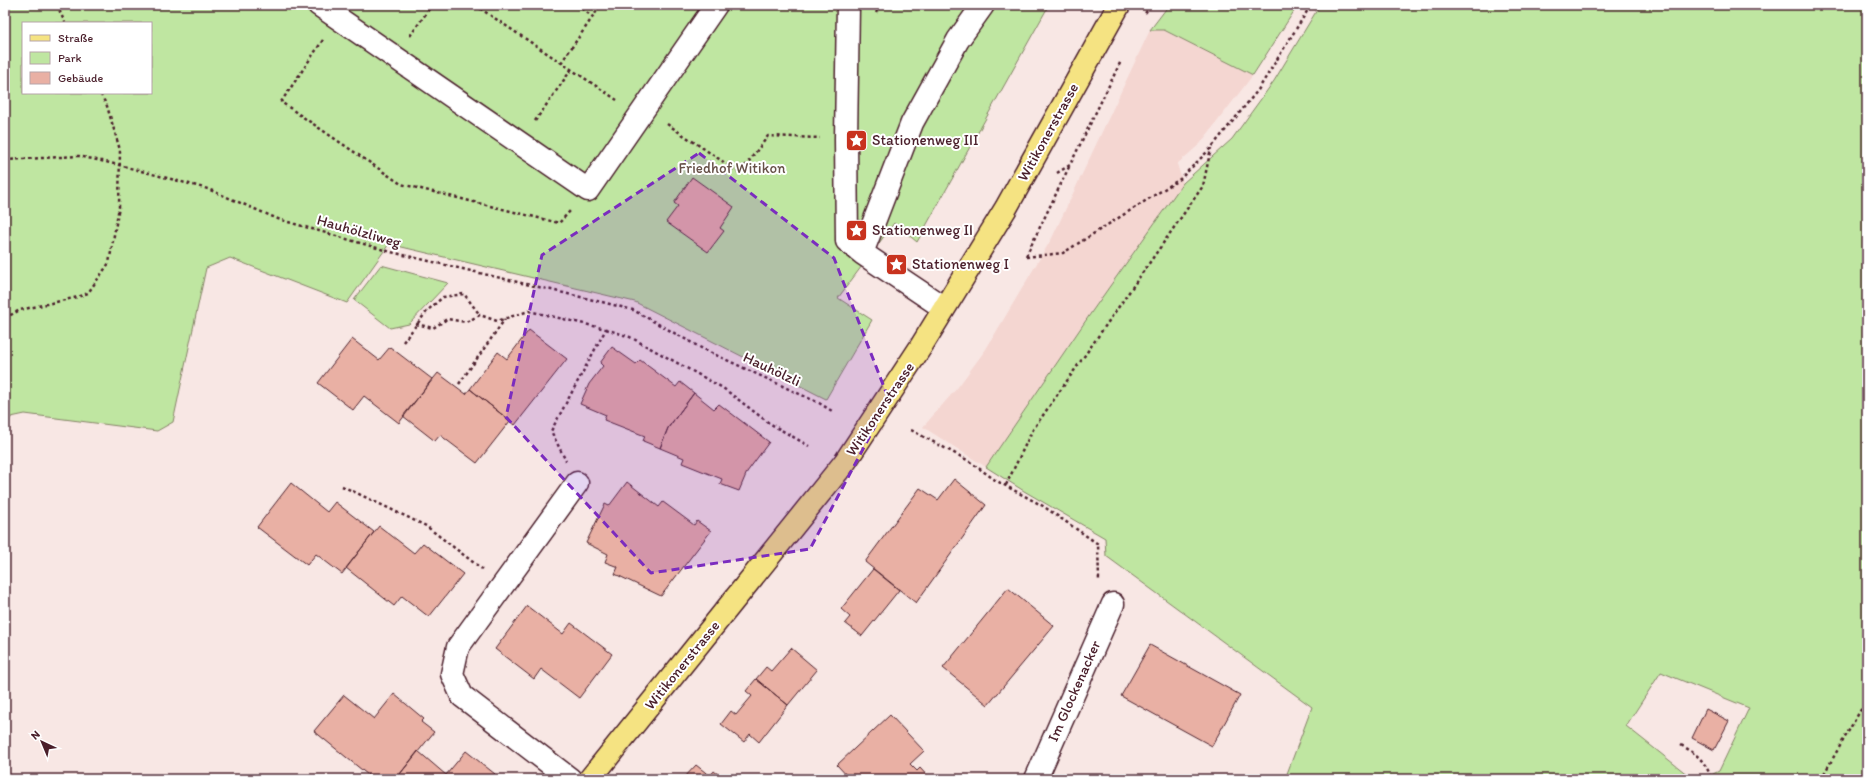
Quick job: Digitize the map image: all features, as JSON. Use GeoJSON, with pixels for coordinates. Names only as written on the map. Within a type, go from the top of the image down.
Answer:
{"type":"FeatureCollection","features":[{"type":"Feature","properties":{"kind":"main road","name":"Witikonerstrasse"},"geometry":{"type":"LineString","coordinates":[[590,779],[844,462],[920,348],[1006,208],[1120,5]]}},
{"type":"Feature","properties":{"kind":"street"},"geometry":{"type":"LineString","coordinates":[[319,5],[588,190],[716,5]]}},
{"type":"Feature","properties":{"kind":"street"},"geometry":{"type":"LineString","coordinates":[[848,5],[846,139],[847,241],[862,253],[944,308]]}},
{"type":"Feature","properties":{"kind":"street"},"geometry":{"type":"LineString","coordinates":[[862,253],[912,123],[958,40],[983,5]]}},
{"type":"Feature","properties":{"kind":"street"},"geometry":{"type":"LineString","coordinates":[[570,779],[462,696],[452,674],[458,647],[577,483]]}},
{"type":"Feature","properties":{"kind":"street","name":"Im Glockenacker"},"geometry":{"type":"LineString","coordinates":[[1036,779],[1113,604]]}},
{"type":"Feature","properties":{"kind":"path"},"geometry":{"type":"LineString","coordinates":[[57,5],[65,22]]}},
{"type":"Feature","properties":{"kind":"path"},"geometry":{"type":"LineString","coordinates":[[395,57],[432,5]]}},
{"type":"Feature","properties":{"kind":"path"},"geometry":{"type":"LineString","coordinates":[[475,5],[571,70],[740,173],[768,136],[846,139]]}},
{"type":"Feature","properties":{"kind":"path"},"geometry":{"type":"LineString","coordinates":[[577,5],[593,16]]}},
{"type":"Feature","properties":{"kind":"path"},"geometry":{"type":"LineString","coordinates":[[561,63],[601,5]]}},
{"type":"Feature","properties":{"kind":"path"},"geometry":{"type":"LineString","coordinates":[[1070,165],[1026,257],[1063,253],[1180,179],[1211,148],[1258,90],[1311,5]]}},
{"type":"Feature","properties":{"kind":"path"},"geometry":{"type":"LineString","coordinates":[[338,18],[281,102],[400,184],[559,223],[588,190]]}},
{"type":"Feature","properties":{"kind":"path"},"geometry":{"type":"LineString","coordinates":[[519,143],[571,70]]}},
{"type":"Feature","properties":{"kind":"path"},"geometry":{"type":"LineString","coordinates":[[5,318],[20,310],[78,297],[88,293],[109,263],[119,206],[119,143],[100,94]]}},
{"type":"Feature","properties":{"kind":"path"},"geometry":{"type":"LineString","coordinates":[[1006,485],[1032,431],[1203,186],[1211,148]]}},
{"type":"Feature","properties":{"kind":"path","name":"Hauhölzliweg"},"geometry":{"type":"LineString","coordinates":[[5,160],[79,156],[208,189],[278,219],[384,250],[632,310],[703,349]]}},
{"type":"Feature","properties":{"kind":"path"},"geometry":{"type":"LineString","coordinates":[[403,342],[416,324],[443,296],[464,294],[480,315],[497,321],[529,311],[606,329],[630,336],[723,388],[770,423],[809,446]]}},
{"type":"Feature","properties":{"kind":"path"},"geometry":{"type":"LineString","coordinates":[[416,324],[433,328],[448,319],[466,322],[480,315]]}},
{"type":"Feature","properties":{"kind":"path"},"geometry":{"type":"LineString","coordinates":[[459,384],[505,318]]}},
{"type":"Feature","properties":{"kind":"path"},"geometry":{"type":"LineString","coordinates":[[577,483],[551,431],[606,329]]}},
{"type":"Feature","properties":{"kind":"path","name":"Hauhölzli"},"geometry":{"type":"LineString","coordinates":[[703,349],[819,403],[832,411]]}},
{"type":"Feature","properties":{"kind":"path"},"geometry":{"type":"LineString","coordinates":[[911,430],[969,461],[1006,485],[1043,506],[1098,544],[1098,579]]}},
{"type":"Feature","properties":{"kind":"path"},"geometry":{"type":"LineString","coordinates":[[342,486],[426,526],[503,585]]}},
{"type":"Feature","properties":{"kind":"path"},"geometry":{"type":"LineString","coordinates":[[1821,779],[1867,699]]}},
{"type":"Feature","properties":{"kind":"path"},"geometry":{"type":"LineString","coordinates":[[1681,745],[1695,753],[1704,762],[1712,779]]}},
{"type":"Feature","properties":{"kind":"highlighted area"},"geometry":{"type":"Polygon","coordinates":[[[699,153],[834,258],[889,400],[810,549],[651,573],[506,417],[542,255],[699,153]]]}},
{"type":"Feature","properties":{"kind":"shaded area"},"geometry":{"type":"Polygon","coordinates":[[[1150,30],[1164,30],[1253,75],[1200,144],[1177,164],[1183,183],[1093,310],[986,467],[923,427],[958,387],[986,349],[1052,238],[1150,30]]]}},
{"type":"Feature","properties":{"kind":"green space","name":"Friedhof Witikon"},"geometry":{"type":"Polygon","coordinates":[[[5,5],[1049,5],[917,242],[894,223],[838,298],[872,320],[826,399],[635,302],[389,244],[347,303],[230,258],[206,268],[173,422],[157,431],[25,414],[11,417],[5,427],[5,5]]]}},
{"type":"Feature","properties":{"kind":"green space"},"geometry":{"type":"Polygon","coordinates":[[[1169,5],[1298,5],[1253,75],[1164,30],[1150,30],[1169,5]]]}},
{"type":"Feature","properties":{"kind":"green space"},"geometry":{"type":"Polygon","coordinates":[[[1320,5],[1867,5],[1867,779],[1703,779],[1719,771],[1749,708],[1661,672],[1626,726],[1693,779],[1285,779],[1312,707],[1106,556],[1105,538],[986,467],[1093,310],[1183,183],[1232,139],[1274,81],[1320,5]]]}},
{"type":"Feature","properties":{"kind":"green space"},"geometry":{"type":"Polygon","coordinates":[[[381,265],[448,283],[409,324],[390,328],[354,300],[381,265]]]}},
{"type":"Feature","properties":{"kind":"building"},"geometry":{"type":"Polygon","coordinates":[[[692,177],[734,207],[720,228],[724,231],[708,252],[666,222],[678,206],[674,203],[692,177]]]}},
{"type":"Feature","properties":{"kind":"building"},"geometry":{"type":"Polygon","coordinates":[[[529,330],[567,359],[515,425],[470,389],[498,352],[507,359],[529,330]]]}},
{"type":"Feature","properties":{"kind":"building"},"geometry":{"type":"Polygon","coordinates":[[[352,339],[379,360],[390,347],[432,379],[399,423],[364,396],[353,410],[318,383],[352,339]]]}},
{"type":"Feature","properties":{"kind":"building"},"geometry":{"type":"Polygon","coordinates":[[[612,347],[636,364],[640,360],[676,387],[680,382],[694,393],[668,428],[660,448],[643,441],[645,436],[604,420],[606,415],[580,404],[589,384],[603,366],[600,363],[612,347]]]}},
{"type":"Feature","properties":{"kind":"building"},"geometry":{"type":"Polygon","coordinates":[[[438,373],[466,394],[470,389],[510,421],[477,463],[440,435],[435,441],[403,416],[438,373]]]}},
{"type":"Feature","properties":{"kind":"building"},"geometry":{"type":"Polygon","coordinates":[[[694,393],[714,409],[719,404],[769,442],[747,472],[739,491],[720,484],[722,479],[682,463],[684,458],[660,448],[668,428],[694,393]]]}},
{"type":"Feature","properties":{"kind":"building"},"geometry":{"type":"Polygon","coordinates":[[[954,479],[986,505],[916,603],[865,562],[920,488],[938,500],[954,479]]]}},
{"type":"Feature","properties":{"kind":"building"},"geometry":{"type":"Polygon","coordinates":[[[627,482],[659,507],[663,502],[694,525],[697,521],[711,531],[661,596],[615,574],[618,567],[605,562],[608,554],[586,543],[605,504],[609,506],[627,482]]]}},
{"type":"Feature","properties":{"kind":"building"},"geometry":{"type":"Polygon","coordinates":[[[291,483],[327,512],[335,502],[374,532],[342,574],[316,554],[307,565],[257,527],[291,483]]]}},
{"type":"Feature","properties":{"kind":"building"},"geometry":{"type":"Polygon","coordinates":[[[379,526],[414,553],[423,543],[463,574],[429,617],[402,596],[394,606],[346,568],[379,526]]]}},
{"type":"Feature","properties":{"kind":"building"},"geometry":{"type":"Polygon","coordinates":[[[873,569],[899,590],[862,636],[845,623],[850,617],[841,609],[873,569]]]}},
{"type":"Feature","properties":{"kind":"building"},"geometry":{"type":"Polygon","coordinates":[[[1008,588],[1054,626],[988,705],[943,668],[1008,588]]]}},
{"type":"Feature","properties":{"kind":"building"},"geometry":{"type":"Polygon","coordinates":[[[527,606],[563,634],[571,623],[612,654],[579,698],[541,669],[534,679],[495,649],[527,606]]]}},
{"type":"Feature","properties":{"kind":"building"},"geometry":{"type":"Polygon","coordinates":[[[1150,645],[1240,695],[1212,746],[1121,696],[1150,645]]]}},
{"type":"Feature","properties":{"kind":"building"},"geometry":{"type":"Polygon","coordinates":[[[791,648],[817,670],[788,705],[756,679],[766,667],[771,671],[791,648]]]}},
{"type":"Feature","properties":{"kind":"building"},"geometry":{"type":"Polygon","coordinates":[[[756,679],[788,705],[759,742],[750,734],[744,742],[721,724],[731,711],[736,715],[752,696],[746,691],[756,679]]]}},
{"type":"Feature","properties":{"kind":"building"},"geometry":{"type":"Polygon","coordinates":[[[394,694],[424,719],[421,722],[434,732],[396,779],[373,779],[314,731],[344,695],[374,719],[394,694]]]}},
{"type":"Feature","properties":{"kind":"building"},"geometry":{"type":"Polygon","coordinates":[[[1706,709],[1729,721],[1714,750],[1692,738],[1706,709]]]}},
{"type":"Feature","properties":{"kind":"building"},"geometry":{"type":"Polygon","coordinates":[[[890,715],[924,751],[910,764],[917,771],[920,768],[930,779],[850,779],[837,765],[890,715]]]}},
{"type":"Feature","properties":{"kind":"building"},"geometry":{"type":"Polygon","coordinates":[[[418,751],[446,775],[466,751],[495,774],[493,777],[495,779],[396,779],[418,751]]]}},
{"type":"Feature","properties":{"kind":"building"},"geometry":{"type":"Polygon","coordinates":[[[696,765],[710,776],[714,771],[724,779],[683,779],[696,765]]]}},
{"type":"Feature","properties":{"kind":"place","name":"Stationenweg III"},"geometry":{"type":"Point","coordinates":[856,140]}},
{"type":"Feature","properties":{"kind":"place","name":"Stationenweg II"},"geometry":{"type":"Point","coordinates":[856,230]}},
{"type":"Feature","properties":{"kind":"place","name":"Stationenweg I"},"geometry":{"type":"Point","coordinates":[896,264]}}]}
